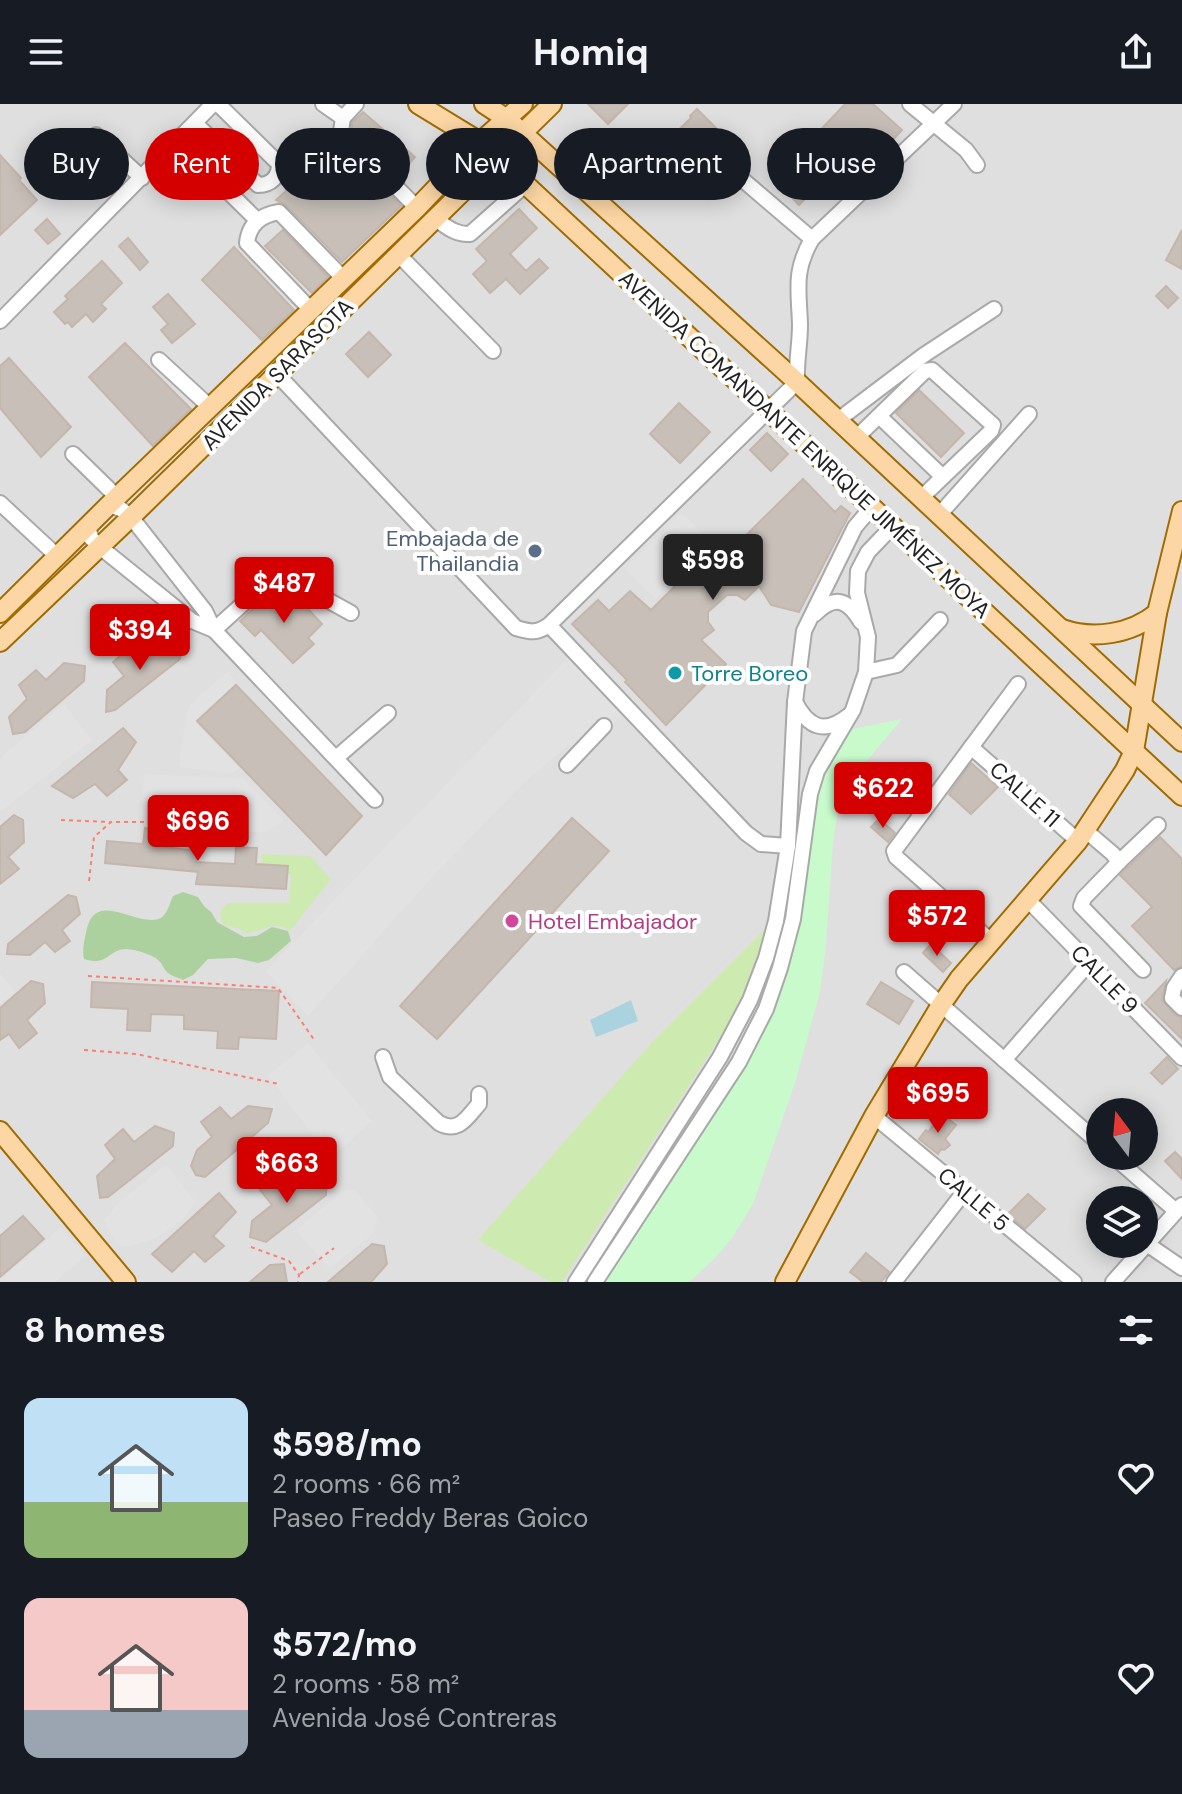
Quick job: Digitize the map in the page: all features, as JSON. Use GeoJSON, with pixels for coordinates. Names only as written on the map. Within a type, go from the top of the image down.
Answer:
{"type":"FeatureCollection","features":[{"type":"Feature","properties":{"kind":"main road","name":"AVENIDA COMANDANTE ENRIQUE JIMÉNEZ MOYA"},"geometry":{"type":"LineString","coordinates":[[418,104],[457,128]]}},
{"type":"Feature","properties":{"kind":"main road","name":"AVENIDA COMANDANTE ENRIQUE JIMÉNEZ MOYA"},"geometry":{"type":"LineString","coordinates":[[484,104],[517,128]]}},
{"type":"Feature","properties":{"kind":"main road","name":"AVENIDA SARASOTA"},"geometry":{"type":"LineString","coordinates":[[496,128],[523,104]]}},
{"type":"Feature","properties":{"kind":"main road","name":"AVENIDA SARASOTA"},"geometry":{"type":"LineString","coordinates":[[527,128],[552,104]]}},
{"type":"Feature","properties":{"kind":"main road","name":"AVENIDA COMANDANTE ENRIQUE JIMÉNEZ MOYA"},"geometry":{"type":"LineString","coordinates":[[538,147],[797,382],[1182,742]]}},
{"type":"Feature","properties":{"kind":"main road","name":"AVENIDA COMANDANTE ENRIQUE JIMÉNEZ MOYA"},"geometry":{"type":"LineString","coordinates":[[538,197],[1182,796]]}},
{"type":"Feature","properties":{"kind":"main road","name":"AVENIDA SARASOTA"},"geometry":{"type":"LineString","coordinates":[[0,613],[426,199]]}},
{"type":"Feature","properties":{"kind":"main road","name":"AVENIDA SARASOTA"},"geometry":{"type":"LineString","coordinates":[[0,642],[452,200]]}},
{"type":"Feature","properties":{"kind":"main road"},"geometry":{"type":"LineString","coordinates":[[785,1282],[874,1116],[941,1005],[959,979],[1081,836],[1125,770],[1134,751],[1157,613],[1180,532],[1182,511]]}},
{"type":"Feature","properties":{"kind":"main road"},"geometry":{"type":"LineString","coordinates":[[1061,629],[1078,635],[1110,633],[1145,622],[1157,613]]}},
{"type":"Feature","properties":{"kind":"main road"},"geometry":{"type":"LineString","coordinates":[[0,1131],[126,1282]]}},
{"type":"Feature","properties":{"kind":"street"},"geometry":{"type":"LineString","coordinates":[[190,128],[195,123],[216,104],[279,164],[274,180],[258,185],[195,123]]}},
{"type":"Feature","properties":{"kind":"street"},"geometry":{"type":"LineString","coordinates":[[323,104],[343,118]]}},
{"type":"Feature","properties":{"kind":"street"},"geometry":{"type":"LineString","coordinates":[[356,104],[343,118],[341,131],[417,208]]}},
{"type":"Feature","properties":{"kind":"street"},"geometry":{"type":"LineString","coordinates":[[910,104],[966,150],[977,165]]}},
{"type":"Feature","properties":{"kind":"street"},"geometry":{"type":"LineString","coordinates":[[277,374],[516,628],[531,633],[540,631],[797,382],[799,271],[812,239],[954,104]]}},
{"type":"Feature","properties":{"kind":"street"},"geometry":{"type":"LineString","coordinates":[[129,166],[142,178]]}},
{"type":"Feature","properties":{"kind":"street"},"geometry":{"type":"LineString","coordinates":[[0,321],[145,175]]}},
{"type":"Feature","properties":{"kind":"street"},"geometry":{"type":"LineString","coordinates":[[751,187],[812,239]]}},
{"type":"Feature","properties":{"kind":"street"},"geometry":{"type":"LineString","coordinates":[[237,200],[257,220]]}},
{"type":"Feature","properties":{"kind":"street"},"geometry":{"type":"LineString","coordinates":[[434,218],[455,232],[470,234],[508,200]]}},
{"type":"Feature","properties":{"kind":"street"},"geometry":{"type":"LineString","coordinates":[[311,310],[247,243],[257,220],[279,212],[343,278]]}},
{"type":"Feature","properties":{"kind":"street"},"geometry":{"type":"LineString","coordinates":[[398,254],[493,351]]}},
{"type":"Feature","properties":{"kind":"street"},"geometry":{"type":"LineString","coordinates":[[838,420],[924,355],[994,309]]}},
{"type":"Feature","properties":{"kind":"street"},"geometry":{"type":"LineString","coordinates":[[159,360],[211,408]]}},
{"type":"Feature","properties":{"kind":"street"},"geometry":{"type":"LineString","coordinates":[[856,438],[925,371],[932,370],[993,425],[991,431],[921,498]]}},
{"type":"Feature","properties":{"kind":"street"},"geometry":{"type":"LineString","coordinates":[[939,515],[1029,414]]}},
{"type":"Feature","properties":{"kind":"street"},"geometry":{"type":"LineString","coordinates":[[879,416],[943,477]]}},
{"type":"Feature","properties":{"kind":"street"},"geometry":{"type":"LineString","coordinates":[[73,454],[113,501],[131,517],[205,611],[214,630],[375,800]]}},
{"type":"Feature","properties":{"kind":"street"},"geometry":{"type":"LineString","coordinates":[[0,503],[57,556]]}},
{"type":"Feature","properties":{"kind":"street"},"geometry":{"type":"LineString","coordinates":[[576,1282],[720,1057],[750,1000],[776,921],[788,846],[795,702],[804,631],[855,527],[872,507]]}},
{"type":"Feature","properties":{"kind":"street"},"geometry":{"type":"LineString","coordinates":[[88,526],[91,538],[100,547],[192,621],[214,630]]}},
{"type":"Feature","properties":{"kind":"street"},"geometry":{"type":"LineString","coordinates":[[595,1282],[739,1062],[766,1009],[793,919],[810,794],[817,771],[853,710],[866,672],[868,637],[857,593],[858,571],[868,552],[893,526]]}},
{"type":"Feature","properties":{"kind":"street"},"geometry":{"type":"LineString","coordinates":[[214,630],[255,593],[277,587],[302,586],[351,613]]}},
{"type":"Feature","properties":{"kind":"street"},"geometry":{"type":"LineString","coordinates":[[804,631],[824,606],[840,602],[852,608],[868,637]]}},
{"type":"Feature","properties":{"kind":"street"},"geometry":{"type":"LineString","coordinates":[[866,672],[897,665],[940,620]]}},
{"type":"Feature","properties":{"kind":"street"},"geometry":{"type":"LineString","coordinates":[[549,625],[746,833],[761,844],[788,846]]}},
{"type":"Feature","properties":{"kind":"street"},"geometry":{"type":"LineString","coordinates":[[991,941],[894,851],[1018,684]]}},
{"type":"Feature","properties":{"kind":"street"},"geometry":{"type":"LineString","coordinates":[[795,702],[808,722],[822,727],[838,723],[853,710]]}},
{"type":"Feature","properties":{"kind":"street"},"geometry":{"type":"LineString","coordinates":[[336,758],[388,713]]}},
{"type":"Feature","properties":{"kind":"street"},"geometry":{"type":"LineString","coordinates":[[567,765],[604,726]]}},
{"type":"Feature","properties":{"kind":"street","name":"CALLE 11"},"geometry":{"type":"LineString","coordinates":[[971,747],[1081,836],[1113,854],[1119,862]]}},
{"type":"Feature","properties":{"kind":"street"},"geometry":{"type":"LineString","coordinates":[[1143,970],[1081,906],[1084,898],[1158,825]]}},
{"type":"Feature","properties":{"kind":"street","name":"CALLE 9"},"geometry":{"type":"LineString","coordinates":[[1028,900],[1182,1058]]}},
{"type":"Feature","properties":{"kind":"street"},"geometry":{"type":"LineString","coordinates":[[1004,1060],[1089,963]]}},
{"type":"Feature","properties":{"kind":"street"},"geometry":{"type":"LineString","coordinates":[[904,972],[1086,1132]]}},
{"type":"Feature","properties":{"kind":"street"},"geometry":{"type":"LineString","coordinates":[[1182,976],[1172,998],[1182,1008]]}},
{"type":"Feature","properties":{"kind":"street"},"geometry":{"type":"LineString","coordinates":[[383,1057],[390,1077],[447,1127],[461,1123],[479,1104],[479,1094]]}},
{"type":"Feature","properties":{"kind":"street","name":"CALLE 5"},"geometry":{"type":"LineString","coordinates":[[874,1116],[1074,1282]]}},
{"type":"Feature","properties":{"kind":"street"},"geometry":{"type":"LineString","coordinates":[[1131,1170],[1179,1208],[1158,1232]]}},
{"type":"Feature","properties":{"kind":"street"},"geometry":{"type":"LineString","coordinates":[[894,1282],[965,1191]]}},
{"type":"Feature","properties":{"kind":"street"},"geometry":{"type":"LineString","coordinates":[[1158,1252],[1182,1268]]}},
{"type":"Feature","properties":{"kind":"street"},"geometry":{"type":"LineString","coordinates":[[1113,1282],[1134,1258]]}},
{"type":"Feature","properties":{"kind":"path"},"geometry":{"type":"LineString","coordinates":[[61,820],[144,822]]}},
{"type":"Feature","properties":{"kind":"path"},"geometry":{"type":"LineString","coordinates":[[89,881],[94,837],[111,822]]}},
{"type":"Feature","properties":{"kind":"path"},"geometry":{"type":"LineString","coordinates":[[88,976],[278,988],[315,1041]]}},
{"type":"Feature","properties":{"kind":"path"},"geometry":{"type":"LineString","coordinates":[[84,1050],[136,1054],[279,1084]]}},
{"type":"Feature","properties":{"kind":"path"},"geometry":{"type":"LineString","coordinates":[[251,1247],[289,1261],[299,1275],[298,1282]]}},
{"type":"Feature","properties":{"kind":"path"},"geometry":{"type":"LineString","coordinates":[[299,1275],[334,1248]]}},
{"type":"Feature","properties":{"kind":"shaded area"},"geometry":{"type":"Polygon","coordinates":[[[0,104],[1182,104],[1182,1282],[0,1282],[0,104]]]}},
{"type":"Feature","properties":{"kind":"shaded area"},"geometry":{"type":"Polygon","coordinates":[[[681,513],[714,543],[656,599],[625,569],[681,513]]]}},
{"type":"Feature","properties":{"kind":"shaded area"},"geometry":{"type":"Polygon","coordinates":[[[568,658],[627,709],[586,754],[568,745],[525,782],[432,877],[308,1016],[266,971],[568,658]]]}},
{"type":"Feature","properties":{"kind":"shaded area"},"geometry":{"type":"Polygon","coordinates":[[[227,672],[237,682],[196,719],[197,724],[239,769],[231,773],[179,767],[186,715],[191,703],[227,672]]]}},
{"type":"Feature","properties":{"kind":"shaded area"},"geometry":{"type":"Polygon","coordinates":[[[64,704],[92,740],[0,812],[0,758],[64,704]]]}},
{"type":"Feature","properties":{"kind":"shaded area"},"geometry":{"type":"Polygon","coordinates":[[[144,774],[243,779],[284,821],[266,832],[244,832],[242,825],[140,816],[144,774]]]}},
{"type":"Feature","properties":{"kind":"shaded area"},"geometry":{"type":"Polygon","coordinates":[[[0,973],[15,992],[0,1005],[0,973]]]}},
{"type":"Feature","properties":{"kind":"shaded area"},"geometry":{"type":"Polygon","coordinates":[[[308,1043],[372,1121],[331,1159],[268,1076],[308,1043]]]}},
{"type":"Feature","properties":{"kind":"shaded area"},"geometry":{"type":"Polygon","coordinates":[[[166,1165],[196,1202],[181,1221],[152,1240],[119,1246],[104,1221],[119,1202],[166,1165]]]}},
{"type":"Feature","properties":{"kind":"shaded area"},"geometry":{"type":"Polygon","coordinates":[[[355,1190],[378,1217],[372,1235],[329,1268],[296,1230],[343,1191],[355,1190]]]}},
{"type":"Feature","properties":{"kind":"shaded area"},"geometry":{"type":"Polygon","coordinates":[[[61,1227],[86,1256],[55,1282],[0,1282],[0,1280],[61,1227]]]}},
{"type":"Feature","properties":{"kind":"green space"},"geometry":{"type":"Polygon","coordinates":[[[902,719],[854,776],[838,809],[820,992],[795,1083],[753,1204],[732,1238],[689,1282],[603,1282],[748,1059],[797,923],[816,801],[824,771],[852,729],[902,719]]]}},
{"type":"Feature","properties":{"kind":"green space"},"geometry":{"type":"Polygon","coordinates":[[[262,854],[310,856],[331,879],[290,931],[274,926],[245,933],[224,925],[221,918],[220,913],[228,903],[289,903],[291,874],[260,872],[262,854]]]}},
{"type":"Feature","properties":{"kind":"green space"},"geometry":{"type":"Polygon","coordinates":[[[183,892],[198,897],[217,922],[244,937],[257,936],[272,927],[288,931],[291,941],[269,960],[258,963],[236,958],[208,959],[193,975],[183,980],[168,973],[155,958],[135,950],[121,950],[98,961],[84,959],[86,933],[91,919],[98,912],[107,910],[151,920],[161,918],[173,896],[183,892]]]}},
{"type":"Feature","properties":{"kind":"green space"},"geometry":{"type":"Polygon","coordinates":[[[769,925],[737,1011],[562,1282],[551,1282],[478,1240],[652,1042],[769,925]]]}},
{"type":"Feature","properties":{"kind":"water"},"geometry":{"type":"Polygon","coordinates":[[[631,1000],[638,1021],[596,1037],[590,1020],[631,1000]]]}},
{"type":"Feature","properties":{"kind":"building"},"geometry":{"type":"Polygon","coordinates":[[[588,104],[628,104],[608,124],[588,104]]]}},
{"type":"Feature","properties":{"kind":"building"},"geometry":{"type":"Polygon","coordinates":[[[845,104],[873,104],[900,128],[822,128],[845,104]]]}},
{"type":"Feature","properties":{"kind":"building"},"geometry":{"type":"Polygon","coordinates":[[[697,109],[716,128],[681,128],[697,109]]]}},
{"type":"Feature","properties":{"kind":"building"},"geometry":{"type":"Polygon","coordinates":[[[363,112],[381,128],[352,128],[352,123],[363,112]]]}},
{"type":"Feature","properties":{"kind":"building"},"geometry":{"type":"Polygon","coordinates":[[[0,155],[21,178],[24,200],[37,200],[0,235],[0,155]]]}},
{"type":"Feature","properties":{"kind":"building"},"geometry":{"type":"Polygon","coordinates":[[[276,200],[395,200],[401,206],[342,262],[286,205],[276,200]]]}},
{"type":"Feature","properties":{"kind":"building"},"geometry":{"type":"Polygon","coordinates":[[[519,209],[537,228],[510,254],[526,271],[539,259],[548,268],[520,294],[506,279],[490,293],[473,274],[487,261],[476,249],[519,209]]]}},
{"type":"Feature","properties":{"kind":"building"},"geometry":{"type":"Polygon","coordinates":[[[47,219],[60,234],[48,244],[35,230],[47,219]]]}},
{"type":"Feature","properties":{"kind":"building"},"geometry":{"type":"Polygon","coordinates":[[[283,230],[328,277],[312,293],[265,246],[283,230]]]}},
{"type":"Feature","properties":{"kind":"building"},"geometry":{"type":"Polygon","coordinates":[[[1182,230],[1182,269],[1166,260],[1182,230]]]}},
{"type":"Feature","properties":{"kind":"building"},"geometry":{"type":"Polygon","coordinates":[[[128,238],[148,262],[140,270],[119,246],[128,238]]]}},
{"type":"Feature","properties":{"kind":"building"},"geometry":{"type":"Polygon","coordinates":[[[234,247],[294,310],[262,340],[202,280],[234,247]]]}},
{"type":"Feature","properties":{"kind":"building"},"geometry":{"type":"Polygon","coordinates":[[[102,261],[122,283],[101,304],[106,309],[93,322],[86,314],[72,327],[68,322],[65,324],[54,312],[68,299],[65,296],[102,261]]]}},
{"type":"Feature","properties":{"kind":"building"},"geometry":{"type":"Polygon","coordinates":[[[1166,286],[1178,298],[1168,308],[1156,296],[1166,286]]]}},
{"type":"Feature","properties":{"kind":"building"},"geometry":{"type":"Polygon","coordinates":[[[168,294],[195,324],[172,343],[161,330],[168,324],[153,307],[168,294]]]}},
{"type":"Feature","properties":{"kind":"building"},"geometry":{"type":"Polygon","coordinates":[[[369,332],[391,355],[368,377],[346,354],[369,332]]]}},
{"type":"Feature","properties":{"kind":"building"},"geometry":{"type":"Polygon","coordinates":[[[125,343],[191,409],[153,446],[89,377],[125,343]]]}},
{"type":"Feature","properties":{"kind":"building"},"geometry":{"type":"Polygon","coordinates":[[[9,358],[71,427],[41,457],[0,408],[0,366],[9,358]]]}},
{"type":"Feature","properties":{"kind":"building"},"geometry":{"type":"Polygon","coordinates":[[[919,390],[964,433],[941,457],[896,413],[919,390]]]}},
{"type":"Feature","properties":{"kind":"building"},"geometry":{"type":"Polygon","coordinates":[[[679,403],[710,432],[680,463],[650,434],[679,403]]]}},
{"type":"Feature","properties":{"kind":"building"},"geometry":{"type":"Polygon","coordinates":[[[767,433],[788,454],[771,471],[750,450],[767,433]]]}},
{"type":"Feature","properties":{"kind":"building"},"geometry":{"type":"Polygon","coordinates":[[[803,479],[835,512],[841,506],[850,513],[799,612],[771,605],[759,586],[745,600],[737,595],[727,595],[708,612],[708,622],[714,630],[701,640],[726,664],[666,725],[572,624],[598,600],[609,611],[630,591],[651,610],[713,548],[723,558],[803,479]]]}},
{"type":"Feature","properties":{"kind":"building"},"geometry":{"type":"Polygon","coordinates":[[[296,596],[322,624],[308,638],[314,644],[293,663],[261,630],[255,636],[240,621],[260,602],[263,605],[272,599],[276,604],[283,597],[296,596]]]}},
{"type":"Feature","properties":{"kind":"building"},"geometry":{"type":"Polygon","coordinates":[[[163,642],[182,645],[180,659],[115,710],[106,712],[107,690],[124,676],[113,662],[130,647],[140,658],[163,642]]]}},
{"type":"Feature","properties":{"kind":"building"},"geometry":{"type":"Polygon","coordinates":[[[64,663],[85,666],[84,681],[25,732],[13,734],[9,717],[27,699],[19,685],[36,670],[46,680],[64,663]]]}},
{"type":"Feature","properties":{"kind":"building"},"geometry":{"type":"Polygon","coordinates":[[[236,685],[362,816],[326,855],[197,721],[236,685]]]}},
{"type":"Feature","properties":{"kind":"building"},"geometry":{"type":"Polygon","coordinates":[[[123,728],[136,742],[118,770],[127,780],[107,796],[95,784],[73,798],[52,786],[123,728]]]}},
{"type":"Feature","properties":{"kind":"building"},"geometry":{"type":"Polygon","coordinates":[[[971,763],[998,787],[971,814],[949,794],[971,763]]]}},
{"type":"Feature","properties":{"kind":"building"},"geometry":{"type":"Polygon","coordinates":[[[14,815],[23,820],[24,842],[8,857],[19,869],[0,884],[0,827],[14,815]]]}},
{"type":"Feature","properties":{"kind":"building","name":"Hotel Embajador"},"geometry":{"type":"Polygon","coordinates":[[[572,818],[609,851],[437,1039],[400,1006],[572,818]]]}},
{"type":"Feature","properties":{"kind":"building"},"geometry":{"type":"Polygon","coordinates":[[[879,819],[895,833],[888,842],[871,827],[879,819]]]}},
{"type":"Feature","properties":{"kind":"building"},"geometry":{"type":"Polygon","coordinates":[[[145,828],[167,831],[165,847],[197,851],[196,862],[235,864],[236,847],[257,848],[256,864],[288,866],[286,889],[196,884],[198,872],[105,863],[107,841],[143,844],[145,828]]]}},
{"type":"Feature","properties":{"kind":"building"},"geometry":{"type":"Polygon","coordinates":[[[1160,837],[1182,859],[1182,966],[1174,970],[1132,926],[1152,907],[1120,875],[1160,837]]]}},
{"type":"Feature","properties":{"kind":"building"},"geometry":{"type":"Polygon","coordinates":[[[68,895],[76,897],[80,914],[62,930],[70,941],[55,952],[45,942],[30,955],[7,954],[8,944],[68,895]]]}},
{"type":"Feature","properties":{"kind":"building"},"geometry":{"type":"Polygon","coordinates":[[[937,907],[946,915],[933,928],[925,920],[937,907]]]}},
{"type":"Feature","properties":{"kind":"building"},"geometry":{"type":"Polygon","coordinates":[[[931,944],[951,963],[943,972],[923,953],[931,944]]]}},
{"type":"Feature","properties":{"kind":"building"},"geometry":{"type":"Polygon","coordinates":[[[31,981],[43,984],[45,1003],[27,1020],[37,1033],[19,1048],[9,1034],[0,1040],[0,1008],[31,981]]]}},
{"type":"Feature","properties":{"kind":"building"},"geometry":{"type":"Polygon","coordinates":[[[1166,981],[1162,1000],[1175,1015],[1182,1018],[1182,1039],[1145,1003],[1166,981]]]}},
{"type":"Feature","properties":{"kind":"building"},"geometry":{"type":"Polygon","coordinates":[[[92,982],[279,991],[276,1039],[239,1037],[238,1049],[217,1048],[218,1031],[184,1029],[184,1015],[151,1014],[150,1031],[127,1030],[128,1009],[91,1007],[92,982]]]}},
{"type":"Feature","properties":{"kind":"building"},"geometry":{"type":"Polygon","coordinates":[[[881,982],[913,1001],[899,1024],[867,1004],[881,982]]]}},
{"type":"Feature","properties":{"kind":"building"},"geometry":{"type":"Polygon","coordinates":[[[1167,1057],[1178,1069],[1162,1084],[1151,1073],[1167,1057]]]}},
{"type":"Feature","properties":{"kind":"building"},"geometry":{"type":"Polygon","coordinates":[[[248,1106],[272,1109],[268,1123],[205,1177],[196,1175],[191,1166],[197,1150],[212,1137],[201,1122],[220,1107],[231,1119],[248,1106]]]}},
{"type":"Feature","properties":{"kind":"building"},"geometry":{"type":"Polygon","coordinates":[[[942,1114],[956,1125],[945,1139],[950,1145],[938,1154],[919,1139],[942,1114]]]}},
{"type":"Feature","properties":{"kind":"building"},"geometry":{"type":"Polygon","coordinates":[[[155,1126],[174,1133],[173,1146],[108,1197],[100,1198],[97,1176],[115,1159],[105,1145],[123,1129],[134,1142],[155,1126]]]}},
{"type":"Feature","properties":{"kind":"building"},"geometry":{"type":"Polygon","coordinates":[[[1175,1152],[1182,1159],[1182,1179],[1165,1161],[1175,1152]]]}},
{"type":"Feature","properties":{"kind":"building"},"geometry":{"type":"Polygon","coordinates":[[[327,1175],[326,1195],[266,1242],[250,1237],[252,1221],[272,1205],[260,1190],[276,1177],[287,1190],[305,1176],[327,1175]]]}},
{"type":"Feature","properties":{"kind":"building"},"geometry":{"type":"Polygon","coordinates":[[[219,1193],[236,1212],[213,1236],[224,1246],[205,1262],[194,1251],[172,1272],[152,1254],[219,1193]]]}},
{"type":"Feature","properties":{"kind":"building"},"geometry":{"type":"Polygon","coordinates":[[[1028,1194],[1045,1209],[1025,1229],[1008,1214],[1028,1194]]]}},
{"type":"Feature","properties":{"kind":"building"},"geometry":{"type":"Polygon","coordinates":[[[23,1216],[44,1239],[0,1277],[0,1236],[23,1216]]]}},
{"type":"Feature","properties":{"kind":"building"},"geometry":{"type":"Polygon","coordinates":[[[372,1244],[384,1246],[387,1264],[371,1282],[328,1282],[372,1244]]]}},
{"type":"Feature","properties":{"kind":"building"},"geometry":{"type":"Polygon","coordinates":[[[866,1253],[889,1272],[881,1282],[863,1282],[850,1272],[866,1253]]]}},
{"type":"Feature","properties":{"kind":"building"},"geometry":{"type":"Polygon","coordinates":[[[284,1264],[287,1282],[250,1282],[270,1265],[284,1264]]]}},
{"type":"Feature","properties":{"kind":"place","name":"Embajada de Thailandia"},"geometry":{"type":"Point","coordinates":[535,551]}},
{"type":"Feature","properties":{"kind":"place","name":"Torre Boreo"},"geometry":{"type":"Point","coordinates":[675,673]}},
{"type":"Feature","properties":{"kind":"place","name":"Hotel Embajador"},"geometry":{"type":"Point","coordinates":[512,921]}}]}
